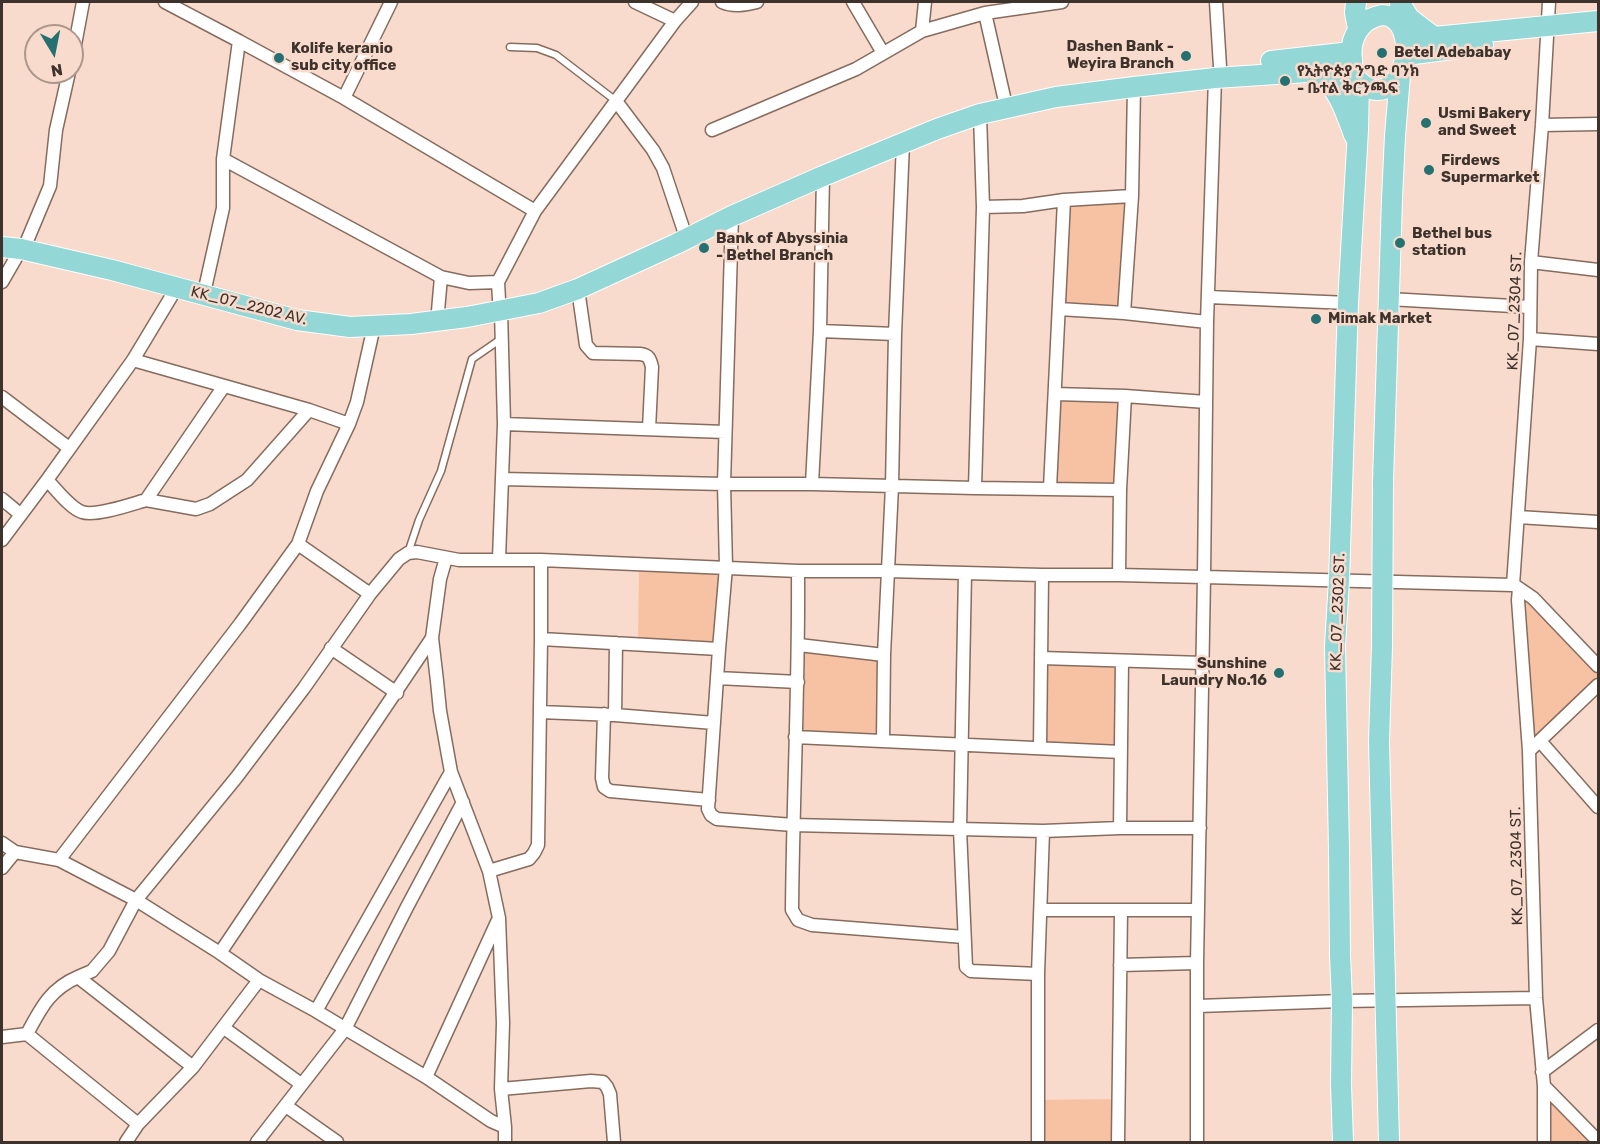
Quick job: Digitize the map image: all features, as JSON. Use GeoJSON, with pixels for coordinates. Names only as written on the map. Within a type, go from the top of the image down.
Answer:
{"type":"FeatureCollection","features":[{"type":"Feature","properties":{"kind":"main road"},"geometry":{"type":"LineString","coordinates":[[1400,2],[1410,18],[1436,44]]}},
{"type":"Feature","properties":{"kind":"main road"},"geometry":{"type":"LineString","coordinates":[[1389,1143],[1379,742],[1383,481],[1392,199],[1397,108],[1404,39],[1400,2]]}},
{"type":"Feature","properties":{"kind":"main road"},"geometry":{"type":"LineString","coordinates":[[1322,63],[1347,35],[1356,14],[1368,19],[1382,15],[1391,16],[1404,39]]}},
{"type":"Feature","properties":{"kind":"main road","name":"KK_07_2302 ST."},"geometry":{"type":"LineString","coordinates":[[1343,1143],[1335,646],[1348,303],[1357,146],[1353,40],[1356,14]]}},
{"type":"Feature","properties":{"kind":"main road"},"geometry":{"type":"LineString","coordinates":[[1404,39],[1436,44],[1547,32],[1599,21]]}},
{"type":"Feature","properties":{"kind":"main road"},"geometry":{"type":"LineString","coordinates":[[1547,32],[1599,32]]}},
{"type":"Feature","properties":{"kind":"main road"},"geometry":{"type":"LineString","coordinates":[[1397,108],[1410,72],[1436,44]]}},
{"type":"Feature","properties":{"kind":"main road"},"geometry":{"type":"LineString","coordinates":[[1322,63],[1341,101],[1357,146]]}},
{"type":"Feature","properties":{"kind":"main road"},"geometry":{"type":"LineString","coordinates":[[2,239],[16,246],[115,261],[303,309],[352,316],[413,314],[545,291],[616,263],[854,153],[958,109],[1005,97],[1112,79],[1218,73],[1322,63],[1354,68],[1374,90],[1384,89],[1400,75]]}},
{"type":"Feature","properties":{"kind":"main road"},"geometry":{"type":"LineString","coordinates":[[499,298],[539,303],[578,289],[823,176],[937,129],[980,114],[1056,97],[1218,73]]}},
{"type":"Feature","properties":{"kind":"main road","name":"KK_07_2202 AV."},"geometry":{"type":"LineString","coordinates":[[16,246],[297,320],[350,327],[411,324],[467,317],[499,298]]}},
{"type":"Feature","properties":{"kind":"street"},"geometry":{"type":"LineString","coordinates":[[79,24],[83,2]]}},
{"type":"Feature","properties":{"kind":"street"},"geometry":{"type":"LineString","coordinates":[[165,2],[187,7],[239,40],[344,98],[535,211]]}},
{"type":"Feature","properties":{"kind":"street"},"geometry":{"type":"LineString","coordinates":[[344,98],[390,2]]}},
{"type":"Feature","properties":{"kind":"street"},"geometry":{"type":"LineString","coordinates":[[635,2],[675,21]]}},
{"type":"Feature","properties":{"kind":"street"},"geometry":{"type":"LineString","coordinates":[[499,559],[504,424],[499,298],[535,211],[675,21],[692,2]]}},
{"type":"Feature","properties":{"kind":"street"},"geometry":{"type":"LineString","coordinates":[[722,2],[729,5],[744,5],[757,2]]}},
{"type":"Feature","properties":{"kind":"street"},"geometry":{"type":"LineString","coordinates":[[853,2],[883,53]]}},
{"type":"Feature","properties":{"kind":"street"},"geometry":{"type":"LineString","coordinates":[[922,31],[925,2]]}},
{"type":"Feature","properties":{"kind":"street"},"geometry":{"type":"LineString","coordinates":[[712,130],[856,69],[922,31],[1007,5],[1062,2]]}},
{"type":"Feature","properties":{"kind":"street"},"geometry":{"type":"LineString","coordinates":[[1197,1143],[1197,963],[1207,322],[1218,73],[1216,2]]}},
{"type":"Feature","properties":{"kind":"street","name":"KK_07_2304 ST."},"geometry":{"type":"LineString","coordinates":[[1544,1143],[1544,1086],[1536,998],[1529,751],[1516,587],[1518,517],[1530,339],[1531,262],[1549,2]]}},
{"type":"Feature","properties":{"kind":"street"},"geometry":{"type":"LineString","coordinates":[[985,13],[1005,97]]}},
{"type":"Feature","properties":{"kind":"street"},"geometry":{"type":"LineString","coordinates":[[206,284],[224,208],[223,159],[239,40]]}},
{"type":"Feature","properties":{"kind":"street"},"geometry":{"type":"LineString","coordinates":[[2,282],[16,246],[51,186],[56,130],[66,84]]}},
{"type":"Feature","properties":{"kind":"street"},"geometry":{"type":"LineString","coordinates":[[1124,313],[1132,196],[1134,87]]}},
{"type":"Feature","properties":{"kind":"street"},"geometry":{"type":"LineString","coordinates":[[616,101],[653,150],[663,168],[684,231]]}},
{"type":"Feature","properties":{"kind":"street"},"geometry":{"type":"LineString","coordinates":[[975,488],[982,207],[980,114]]}},
{"type":"Feature","properties":{"kind":"street"},"geometry":{"type":"LineString","coordinates":[[1542,125],[1599,124]]}},
{"type":"Feature","properties":{"kind":"street"},"geometry":{"type":"LineString","coordinates":[[883,741],[884,656],[903,143]]}},
{"type":"Feature","properties":{"kind":"street"},"geometry":{"type":"LineString","coordinates":[[223,159],[441,277],[470,283],[499,298]]}},
{"type":"Feature","properties":{"kind":"street"},"geometry":{"type":"LineString","coordinates":[[812,484],[820,330],[823,176]]}},
{"type":"Feature","properties":{"kind":"street"},"geometry":{"type":"LineString","coordinates":[[982,207],[1023,206],[1064,200],[1132,196]]}},
{"type":"Feature","properties":{"kind":"street"},"geometry":{"type":"LineString","coordinates":[[1050,488],[1064,200]]}},
{"type":"Feature","properties":{"kind":"street"},"geometry":{"type":"LineString","coordinates":[[732,216],[724,484],[726,567],[718,650],[708,810],[711,815],[717,819],[793,825],[1043,831],[1200,828]]}},
{"type":"Feature","properties":{"kind":"street"},"geometry":{"type":"LineString","coordinates":[[1531,262],[1599,270]]}},
{"type":"Feature","properties":{"kind":"street"},"geometry":{"type":"LineString","coordinates":[[438,310],[441,277]]}},
{"type":"Feature","properties":{"kind":"street"},"geometry":{"type":"LineString","coordinates":[[2,540],[133,360],[177,287]]}},
{"type":"Feature","properties":{"kind":"street"},"geometry":{"type":"LineString","coordinates":[[578,289],[585,345],[589,350],[593,353],[640,354],[650,357],[652,367],[650,429]]}},
{"type":"Feature","properties":{"kind":"street"},"geometry":{"type":"LineString","coordinates":[[1209,297],[1348,303]]}},
{"type":"Feature","properties":{"kind":"street"},"geometry":{"type":"LineString","coordinates":[[1389,299],[1530,307]]}},
{"type":"Feature","properties":{"kind":"street"},"geometry":{"type":"LineString","coordinates":[[1059,309],[1207,322]]}},
{"type":"Feature","properties":{"kind":"street"},"geometry":{"type":"LineString","coordinates":[[59,860],[240,624],[298,544],[317,492],[357,402],[374,326]]}},
{"type":"Feature","properties":{"kind":"street"},"geometry":{"type":"LineString","coordinates":[[820,330],[896,334]]}},
{"type":"Feature","properties":{"kind":"street"},"geometry":{"type":"LineString","coordinates":[[1530,339],[1599,344]]}},
{"type":"Feature","properties":{"kind":"street"},"geometry":{"type":"LineString","coordinates":[[133,360],[309,410],[349,424]]}},
{"type":"Feature","properties":{"kind":"street"},"geometry":{"type":"LineString","coordinates":[[147,500],[224,386]]}},
{"type":"Feature","properties":{"kind":"street"},"geometry":{"type":"LineString","coordinates":[[1055,394],[1206,402]]}},
{"type":"Feature","properties":{"kind":"street"},"geometry":{"type":"LineString","coordinates":[[1119,575],[1120,490],[1125,396]]}},
{"type":"Feature","properties":{"kind":"street"},"geometry":{"type":"LineString","coordinates":[[2,397],[69,448]]}},
{"type":"Feature","properties":{"kind":"street"},"geometry":{"type":"LineString","coordinates":[[47,480],[81,512],[102,512],[147,500],[196,509],[210,504],[248,480],[309,410]]}},
{"type":"Feature","properties":{"kind":"street"},"geometry":{"type":"LineString","coordinates":[[504,424],[725,432]]}},
{"type":"Feature","properties":{"kind":"street"},"geometry":{"type":"LineString","coordinates":[[503,479],[1120,490]]}},
{"type":"Feature","properties":{"kind":"street"},"geometry":{"type":"LineString","coordinates":[[2,499],[21,514]]}},
{"type":"Feature","properties":{"kind":"street"},"geometry":{"type":"LineString","coordinates":[[1518,517],[1599,522]]}},
{"type":"Feature","properties":{"kind":"street"},"geometry":{"type":"LineString","coordinates":[[298,544],[370,594]]}},
{"type":"Feature","properties":{"kind":"street"},"geometry":{"type":"LineString","coordinates":[[27,1034],[52,993],[67,982],[92,971],[109,951],[136,900],[236,778],[304,688],[370,594],[399,559],[408,553],[417,552],[459,560],[541,560],[798,571],[1119,575],[1381,581],[1516,587],[1533,598],[1599,666]]}},
{"type":"Feature","properties":{"kind":"street"},"geometry":{"type":"LineString","coordinates":[[446,558],[440,579],[432,638],[440,711],[451,772],[489,871],[499,918],[503,1023],[501,1089],[505,1143]]}},
{"type":"Feature","properties":{"kind":"street"},"geometry":{"type":"LineString","coordinates":[[489,871],[529,859],[538,845],[541,560]]}},
{"type":"Feature","properties":{"kind":"street"},"geometry":{"type":"LineString","coordinates":[[798,571],[799,645],[792,910],[798,920],[812,926],[964,937]]}},
{"type":"Feature","properties":{"kind":"street"},"geometry":{"type":"LineString","coordinates":[[965,573],[960,829],[966,967],[971,972],[1038,974]]}},
{"type":"Feature","properties":{"kind":"street"},"geometry":{"type":"LineString","coordinates":[[1040,748],[1042,575]]}},
{"type":"Feature","properties":{"kind":"street"},"geometry":{"type":"LineString","coordinates":[[220,953],[432,638]]}},
{"type":"Feature","properties":{"kind":"street"},"geometry":{"type":"LineString","coordinates":[[541,639],[718,650]]}},
{"type":"Feature","properties":{"kind":"street"},"geometry":{"type":"LineString","coordinates":[[616,643],[602,778],[604,787],[610,791],[709,800]]}},
{"type":"Feature","properties":{"kind":"street"},"geometry":{"type":"LineString","coordinates":[[799,645],[884,656]]}},
{"type":"Feature","properties":{"kind":"street"},"geometry":{"type":"LineString","coordinates":[[331,648],[397,693]]}},
{"type":"Feature","properties":{"kind":"street"},"geometry":{"type":"LineString","coordinates":[[1041,658],[1203,663]]}},
{"type":"Feature","properties":{"kind":"street"},"geometry":{"type":"LineString","coordinates":[[1120,828],[1122,661]]}},
{"type":"Feature","properties":{"kind":"street"},"geometry":{"type":"LineString","coordinates":[[717,678],[798,682]]}},
{"type":"Feature","properties":{"kind":"street"},"geometry":{"type":"LineString","coordinates":[[1529,751],[1599,686]]}},
{"type":"Feature","properties":{"kind":"street"},"geometry":{"type":"LineString","coordinates":[[540,712],[714,723]]}},
{"type":"Feature","properties":{"kind":"street"},"geometry":{"type":"LineString","coordinates":[[795,737],[1120,752]]}},
{"type":"Feature","properties":{"kind":"street"},"geometry":{"type":"LineString","coordinates":[[1540,741],[1599,807]]}},
{"type":"Feature","properties":{"kind":"street"},"geometry":{"type":"LineString","coordinates":[[316,1011],[451,772]]}},
{"type":"Feature","properties":{"kind":"street"},"geometry":{"type":"LineString","coordinates":[[257,1143],[345,1029],[463,802]]}},
{"type":"Feature","properties":{"kind":"street"},"geometry":{"type":"LineString","coordinates":[[1038,1143],[1038,974],[1043,831]]}},
{"type":"Feature","properties":{"kind":"street"},"geometry":{"type":"LineString","coordinates":[[2,843],[15,852],[59,860],[136,900],[259,980],[316,1011],[426,1077],[490,1121],[505,1127]]}},
{"type":"Feature","properties":{"kind":"street"},"geometry":{"type":"LineString","coordinates":[[2,868],[15,852]]}},
{"type":"Feature","properties":{"kind":"street"},"geometry":{"type":"LineString","coordinates":[[1041,910],[1198,910]]}},
{"type":"Feature","properties":{"kind":"street"},"geometry":{"type":"LineString","coordinates":[[1118,1143],[1121,911]]}},
{"type":"Feature","properties":{"kind":"street"},"geometry":{"type":"LineString","coordinates":[[426,1077],[499,918]]}},
{"type":"Feature","properties":{"kind":"street"},"geometry":{"type":"LineString","coordinates":[[1120,965],[1197,963]]}},
{"type":"Feature","properties":{"kind":"street"},"geometry":{"type":"LineString","coordinates":[[78,977],[192,1067]]}},
{"type":"Feature","properties":{"kind":"street"},"geometry":{"type":"LineString","coordinates":[[126,1143],[138,1124],[192,1067],[224,1028],[259,980]]}},
{"type":"Feature","properties":{"kind":"street"},"geometry":{"type":"LineString","coordinates":[[1198,1005],[1536,998]]}},
{"type":"Feature","properties":{"kind":"street"},"geometry":{"type":"LineString","coordinates":[[224,1028],[301,1084]]}},
{"type":"Feature","properties":{"kind":"street"},"geometry":{"type":"LineString","coordinates":[[1542,1072],[1599,1030]]}},
{"type":"Feature","properties":{"kind":"street"},"geometry":{"type":"LineString","coordinates":[[2,1036],[27,1034],[138,1124]]}},
{"type":"Feature","properties":{"kind":"street"},"geometry":{"type":"LineString","coordinates":[[501,1089],[591,1081],[603,1082],[610,1094],[614,1143]]}},
{"type":"Feature","properties":{"kind":"street"},"geometry":{"type":"LineString","coordinates":[[1544,1086],[1599,1141]]}},
{"type":"Feature","properties":{"kind":"street"},"geometry":{"type":"LineString","coordinates":[[286,1106],[337,1143]]}},
{"type":"Feature","properties":{"kind":"lane"},"geometry":{"type":"LineString","coordinates":[[510,47],[537,48],[556,55],[616,101]]}},
{"type":"Feature","properties":{"kind":"lane"},"geometry":{"type":"LineString","coordinates":[[408,553],[419,520],[441,471],[472,359],[502,338]]}},
{"type":"Feature","properties":{"kind":"shaded area"},"geometry":{"type":"Polygon","coordinates":[[[1132,196],[1124,313],[1059,309],[1064,200],[1132,196]]]}},
{"type":"Feature","properties":{"kind":"shaded area"},"geometry":{"type":"Polygon","coordinates":[[[1055,394],[1125,396],[1120,490],[1050,488],[1055,394]]]}},
{"type":"Feature","properties":{"kind":"shaded area"},"geometry":{"type":"Polygon","coordinates":[[[639,563],[726,567],[719,649],[638,645],[639,563]]]}},
{"type":"Feature","properties":{"kind":"shaded area"},"geometry":{"type":"Polygon","coordinates":[[[1519,589],[1598,667],[1598,685],[1529,751],[1519,589]]]}},
{"type":"Feature","properties":{"kind":"shaded area"},"geometry":{"type":"Polygon","coordinates":[[[799,645],[884,655],[883,741],[795,737],[799,645]]]}},
{"type":"Feature","properties":{"kind":"shaded area"},"geometry":{"type":"Polygon","coordinates":[[[1041,658],[1122,661],[1121,752],[1040,748],[1041,658]]]}},
{"type":"Feature","properties":{"kind":"shaded area"},"geometry":{"type":"Polygon","coordinates":[[[1544,1086],[1598,1142],[1545,1142],[1544,1086]]]}},
{"type":"Feature","properties":{"kind":"shaded area"},"geometry":{"type":"Polygon","coordinates":[[[1119,1099],[1118,1142],[1038,1142],[1038,1100],[1119,1099]]]}},
{"type":"Feature","properties":{"kind":"place","name":"Betel Adebabay"},"geometry":{"type":"Point","coordinates":[1382,53]}},
{"type":"Feature","properties":{"kind":"place","name":"Dashen Bank - Weyira Branch"},"geometry":{"type":"Point","coordinates":[1186,56]}},
{"type":"Feature","properties":{"kind":"place","name":"Kolife keranio sub city office"},"geometry":{"type":"Point","coordinates":[279,58]}},
{"type":"Feature","properties":{"kind":"place","name":"የኢትዮጵያ ንግድ ባንክ - ቤተል ቅርንጫፍ"},"geometry":{"type":"Point","coordinates":[1285,81]}},
{"type":"Feature","properties":{"kind":"place","name":"Usmi Bakery and Sweet"},"geometry":{"type":"Point","coordinates":[1426,123]}},
{"type":"Feature","properties":{"kind":"place","name":"Firdews Supermarket"},"geometry":{"type":"Point","coordinates":[1429,170]}},
{"type":"Feature","properties":{"kind":"place","name":"Bethel bus station"},"geometry":{"type":"Point","coordinates":[1400,243]}},
{"type":"Feature","properties":{"kind":"place","name":"Bank of Abyssinia - Bethel Branch"},"geometry":{"type":"Point","coordinates":[704,248]}},
{"type":"Feature","properties":{"kind":"place","name":"Mimak Market"},"geometry":{"type":"Point","coordinates":[1316,319]}},
{"type":"Feature","properties":{"kind":"place","name":"Sunshine Laundry No.16"},"geometry":{"type":"Point","coordinates":[1279,673]}}]}
